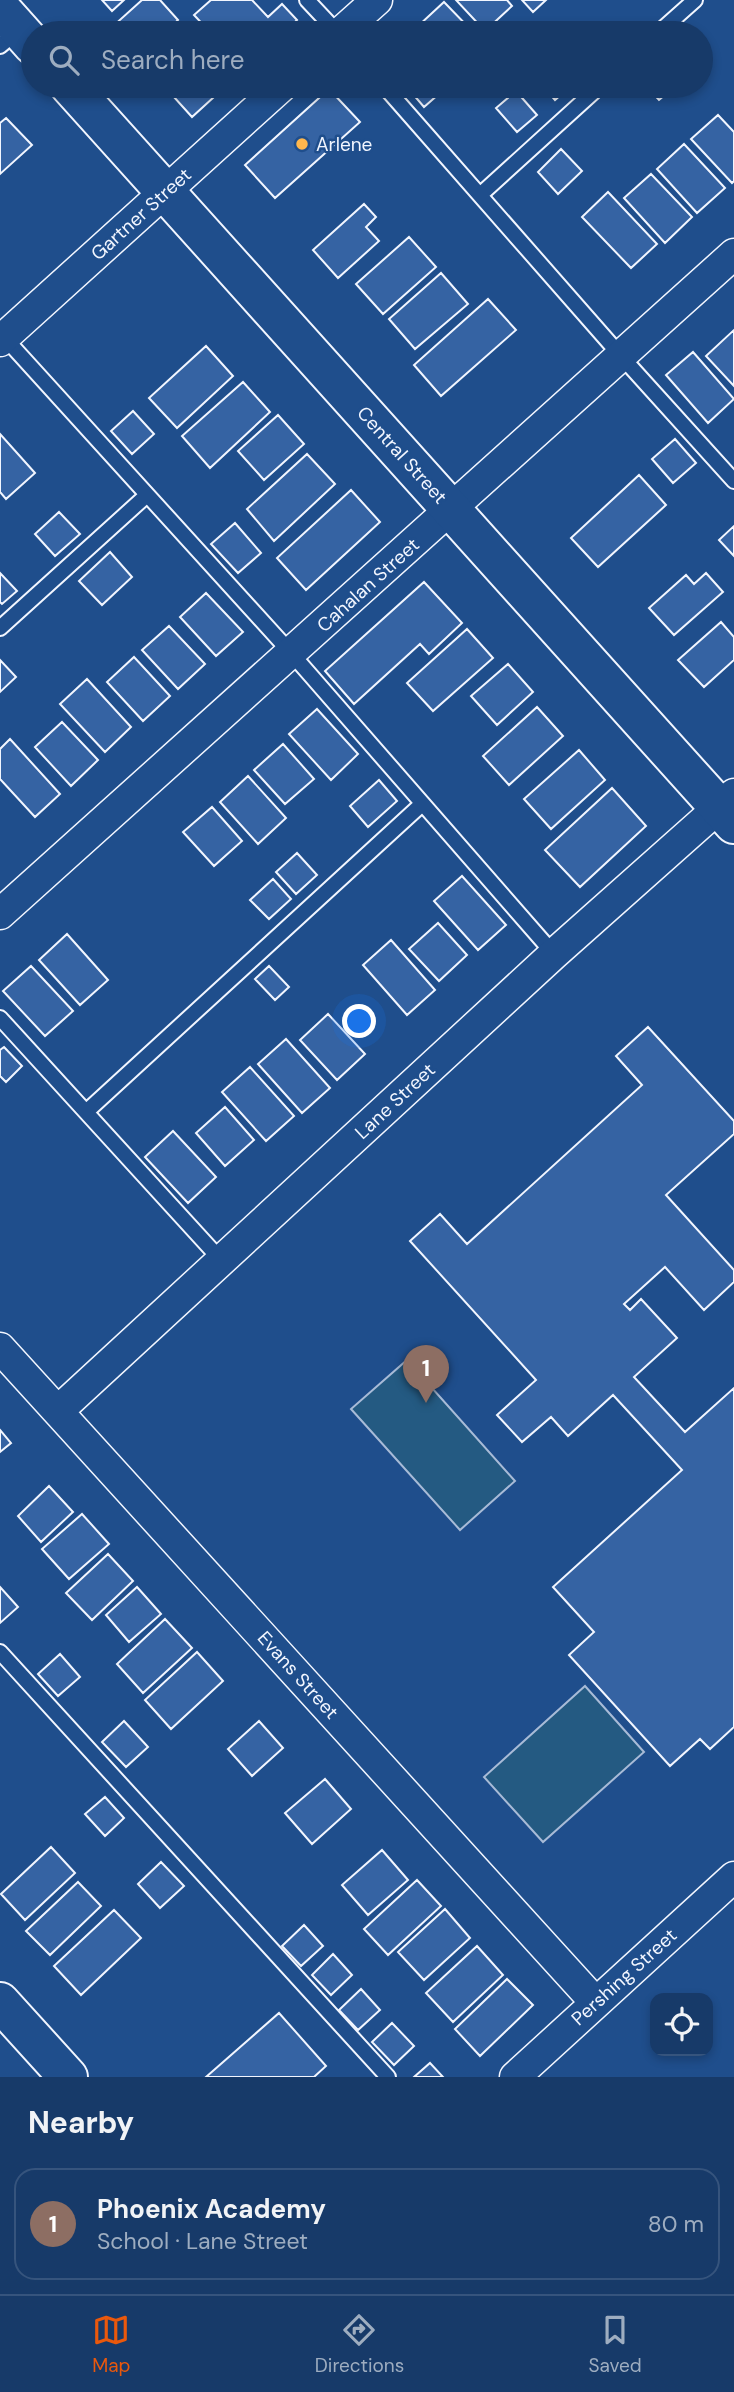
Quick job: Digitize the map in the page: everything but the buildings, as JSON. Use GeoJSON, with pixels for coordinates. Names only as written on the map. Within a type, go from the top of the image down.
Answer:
{"type":"FeatureCollection","features":[{"type":"Feature","properties":{"kind":"street"},"geometry":{"type":"LineString","coordinates":[[353,21],[377,0]]}},
{"type":"Feature","properties":{"kind":"street","name":"Central Street"},"geometry":{"type":"LineString","coordinates":[[81,98],[451,510],[729,808]]}},
{"type":"Feature","properties":{"kind":"street","name":"Gartner Street"},"geometry":{"type":"LineString","coordinates":[[1,337],[269,98]]}},
{"type":"Feature","properties":{"kind":"street","name":"Cahalan Street"},"geometry":{"type":"LineString","coordinates":[[0,914],[734,254]]}},
{"type":"Feature","properties":{"kind":"street","name":"Lane Street"},"geometry":{"type":"LineString","coordinates":[[58,1411],[554,954],[729,808]]}},
{"type":"Feature","properties":{"kind":"street","name":"Evans Street"},"geometry":{"type":"LineString","coordinates":[[0,1348],[596,2003]]}},
{"type":"Feature","properties":{"kind":"street","name":"Pershing Street"},"geometry":{"type":"LineString","coordinates":[[514,2077],[734,1877]]}},
{"type":"Feature","properties":{"kind":"street"},"geometry":{"type":"LineString","coordinates":[[4,2015],[68,2077]]}},
{"type":"Feature","properties":{"kind":"lane"},"geometry":{"type":"LineString","coordinates":[[307,0],[327,21]]}},
{"type":"Feature","properties":{"kind":"lane"},"geometry":{"type":"LineString","coordinates":[[671,21],[695,0]]}},
{"type":"Feature","properties":{"kind":"lane"},"geometry":{"type":"LineString","coordinates":[[395,98],[734,481]]}},
{"type":"Feature","properties":{"kind":"lane"},"geometry":{"type":"LineString","coordinates":[[480,195],[587,98]]}},
{"type":"Feature","properties":{"kind":"lane"},"geometry":{"type":"LineString","coordinates":[[1,337],[292,654],[554,954]]}},
{"type":"Feature","properties":{"kind":"lane"},"geometry":{"type":"LineString","coordinates":[[0,628],[147,495]]}},
{"type":"Feature","properties":{"kind":"lane"},"geometry":{"type":"LineString","coordinates":[[86,1112],[422,804]]}},
{"type":"Feature","properties":{"kind":"lane"},"geometry":{"type":"LineString","coordinates":[[0,1018],[221,1260]]}},
{"type":"Feature","properties":{"kind":"lane"},"geometry":{"type":"LineString","coordinates":[[0,1652],[388,2077]]}},
{"type":"Feature","properties":{"kind":"shaded area"},"geometry":{"type":"Polygon","coordinates":[[[407,1360],[515,1481],[460,1530],[351,1409],[407,1360]]]}},
{"type":"Feature","properties":{"kind":"shaded area"},"geometry":{"type":"Polygon","coordinates":[[[585,1686],[644,1752],[543,1842],[484,1777],[585,1686]]]}},
{"type":"Feature","properties":{"kind":"place","name":"Arlene"},"geometry":{"type":"Point","coordinates":[302,144]}},
{"type":"Feature","properties":{"kind":"place","name":"Phoenix Academy"},"geometry":{"type":"Point","coordinates":[426,1403]}}]}
